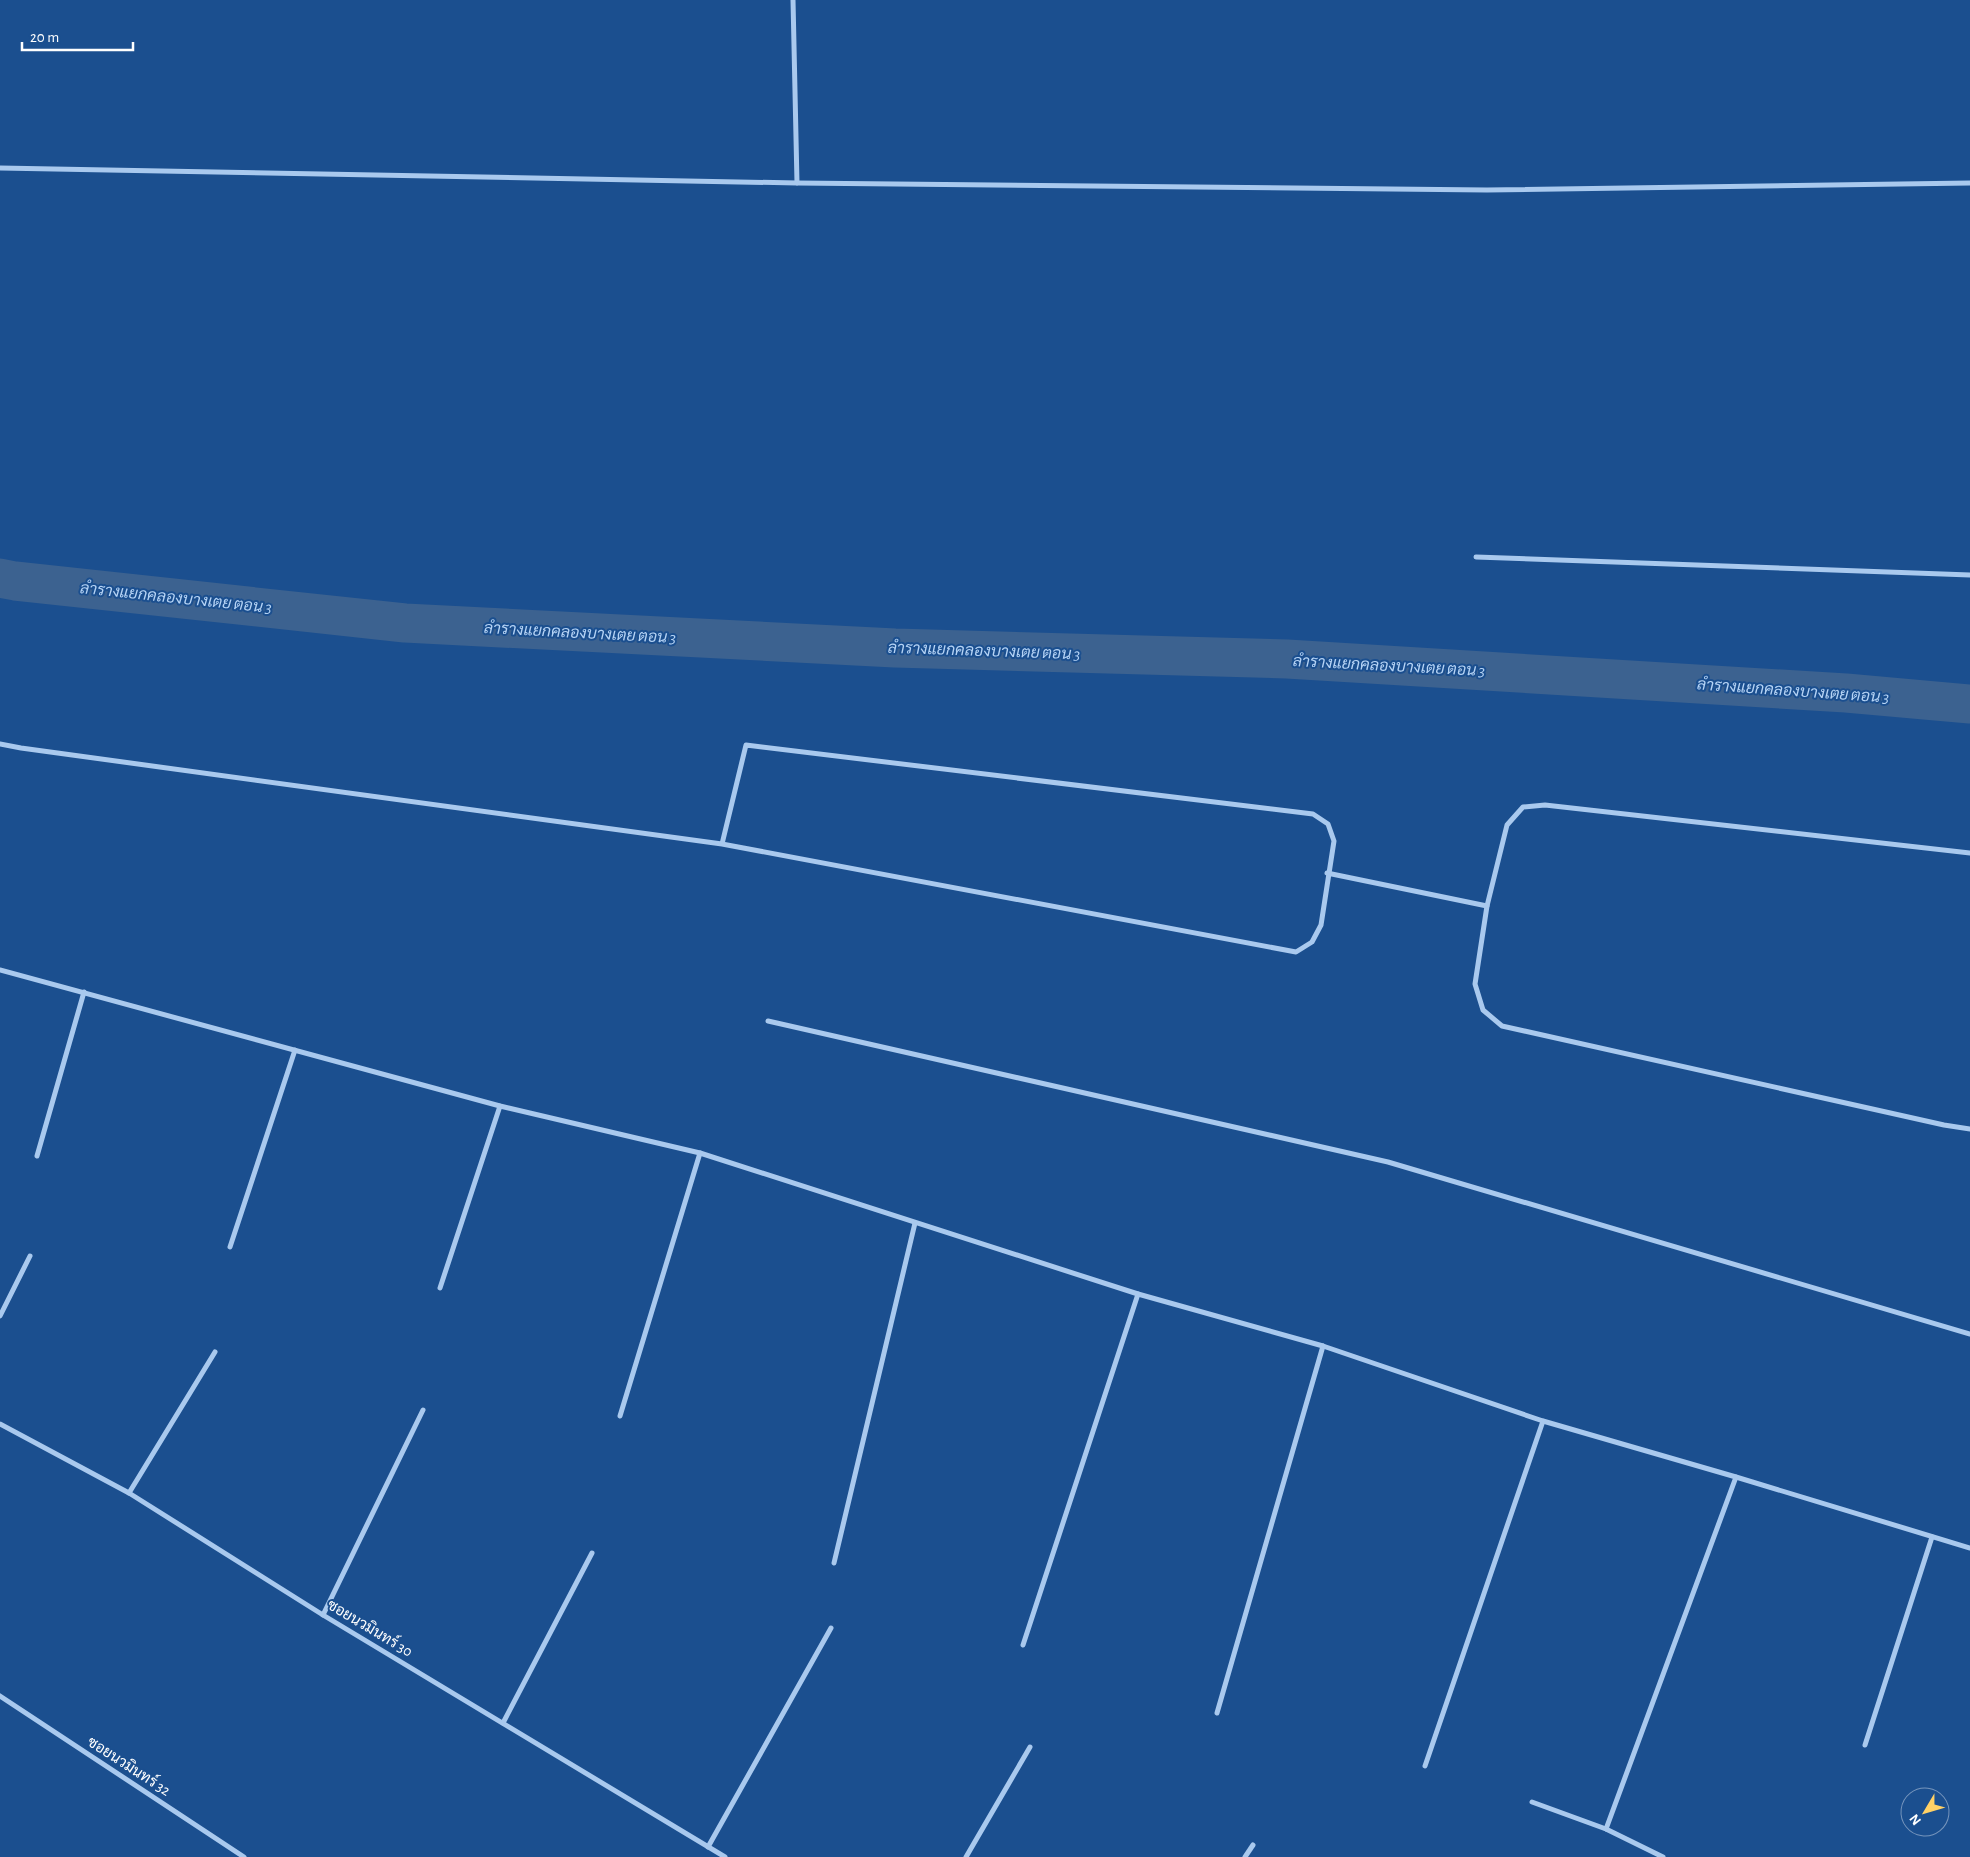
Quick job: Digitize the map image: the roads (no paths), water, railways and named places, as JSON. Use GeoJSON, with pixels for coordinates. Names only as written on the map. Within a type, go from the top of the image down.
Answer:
{"type":"FeatureCollection","features":[{"type":"Feature","properties":{"kind":"street"},"geometry":{"type":"LineString","coordinates":[[793,0],[797,183]]}},
{"type":"Feature","properties":{"kind":"street"},"geometry":{"type":"LineString","coordinates":[[0,168],[797,183],[1487,190],[1970,184]]}},
{"type":"Feature","properties":{"kind":"street"},"geometry":{"type":"LineString","coordinates":[[1476,558],[1970,575]]}},
{"type":"Feature","properties":{"kind":"street"},"geometry":{"type":"LineString","coordinates":[[0,744],[722,844],[1296,952],[1312,942],[1321,925],[1334,842],[1328,824],[1313,814],[746,745],[722,844]]}},
{"type":"Feature","properties":{"kind":"street"},"geometry":{"type":"LineString","coordinates":[[1970,853],[1545,805],[1523,807],[1506,825],[1487,906],[1475,984],[1483,1010],[1502,1026],[1944,1125],[1970,1129]]}},
{"type":"Feature","properties":{"kind":"street"},"geometry":{"type":"LineString","coordinates":[[1328,873],[1487,906]]}},
{"type":"Feature","properties":{"kind":"street"},"geometry":{"type":"LineString","coordinates":[[0,970],[500,1106],[700,1153],[1138,1294],[1323,1346],[1543,1421],[1970,1548]]}},
{"type":"Feature","properties":{"kind":"street"},"geometry":{"type":"LineString","coordinates":[[37,1156],[84,992]]}},
{"type":"Feature","properties":{"kind":"street"},"geometry":{"type":"LineString","coordinates":[[768,1021],[1388,1162],[1970,1334]]}},
{"type":"Feature","properties":{"kind":"street"},"geometry":{"type":"LineString","coordinates":[[230,1246],[295,1050]]}},
{"type":"Feature","properties":{"kind":"street"},"geometry":{"type":"LineString","coordinates":[[440,1288],[500,1106]]}},
{"type":"Feature","properties":{"kind":"street"},"geometry":{"type":"LineString","coordinates":[[620,1416],[700,1153]]}},
{"type":"Feature","properties":{"kind":"street"},"geometry":{"type":"LineString","coordinates":[[834,1563],[915,1223]]}},
{"type":"Feature","properties":{"kind":"street"},"geometry":{"type":"LineString","coordinates":[[0,1316],[30,1256]]}},
{"type":"Feature","properties":{"kind":"street"},"geometry":{"type":"LineString","coordinates":[[1022,1645],[1138,1294]]}},
{"type":"Feature","properties":{"kind":"street"},"geometry":{"type":"LineString","coordinates":[[1217,1712],[1323,1346]]}},
{"type":"Feature","properties":{"kind":"street"},"geometry":{"type":"LineString","coordinates":[[129,1493],[214,1352]]}},
{"type":"Feature","properties":{"kind":"street"},"geometry":{"type":"LineString","coordinates":[[323,1615],[423,1410]]}},
{"type":"Feature","properties":{"kind":"street"},"geometry":{"type":"LineString","coordinates":[[1425,1766],[1543,1421]]}},
{"type":"Feature","properties":{"kind":"street","name":"ซอยนวมินทร์ 30"},"geometry":{"type":"LineString","coordinates":[[0,1424],[129,1493],[323,1615],[725,1857]]}},
{"type":"Feature","properties":{"kind":"street"},"geometry":{"type":"LineString","coordinates":[[1606,1829],[1736,1477]]}},
{"type":"Feature","properties":{"kind":"street"},"geometry":{"type":"LineString","coordinates":[[1864,1745],[1932,1536]]}},
{"type":"Feature","properties":{"kind":"street"},"geometry":{"type":"LineString","coordinates":[[503,1724],[592,1553]]}},
{"type":"Feature","properties":{"kind":"street"},"geometry":{"type":"LineString","coordinates":[[708,1847],[831,1628]]}},
{"type":"Feature","properties":{"kind":"street","name":"ซอยนวมินทร์ 32"},"geometry":{"type":"LineString","coordinates":[[0,1696],[244,1857]]}},
{"type":"Feature","properties":{"kind":"street"},"geometry":{"type":"LineString","coordinates":[[966,1857],[1030,1747]]}},
{"type":"Feature","properties":{"kind":"street"},"geometry":{"type":"LineString","coordinates":[[1532,1802],[1606,1829],[1663,1857]]}},
{"type":"Feature","properties":{"kind":"street"},"geometry":{"type":"LineString","coordinates":[[1245,1857],[1253,1845]]}},
{"type":"Feature","properties":{"kind":"waterway","name":"ลำรางแยกคลองบางเตย ตอน 3"},"geometry":{"type":"LineString","coordinates":[[0,578],[405,623],[895,648],[1287,659],[1846,693],[1970,704]]}}]}
